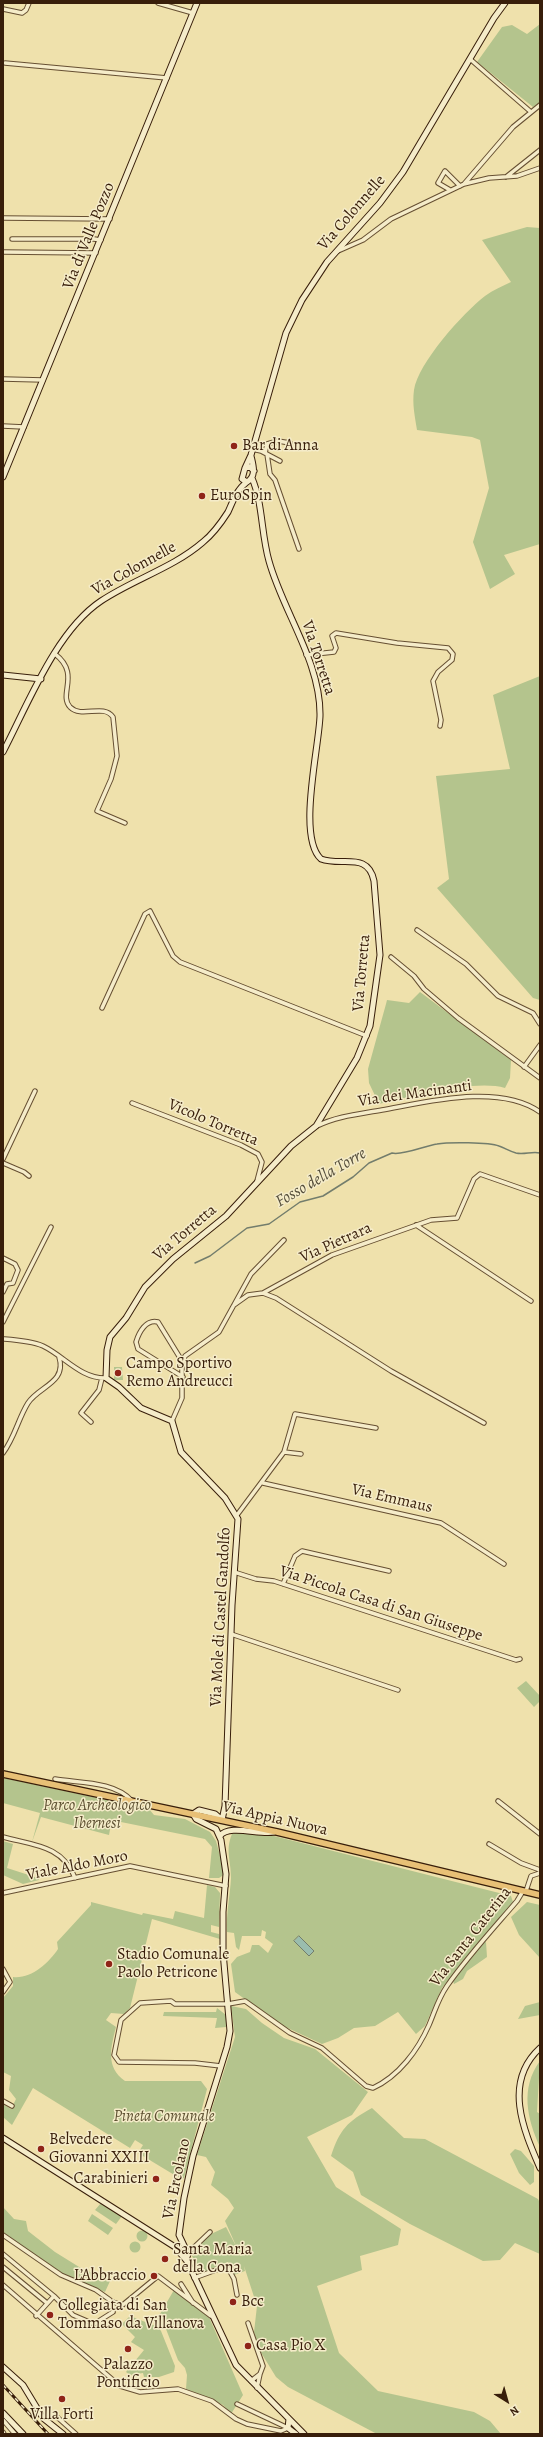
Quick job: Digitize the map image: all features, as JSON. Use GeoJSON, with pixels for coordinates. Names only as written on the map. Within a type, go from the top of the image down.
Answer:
{"type":"FeatureCollection","features":[{"type":"Feature","properties":{"kind":"main road","name":"Via Appia Nuova"},"geometry":{"type":"LineString","coordinates":[[3,1774],[277,1832],[540,1895]]}},
{"type":"Feature","properties":{"kind":"street"},"geometry":{"type":"LineString","coordinates":[[3,9],[22,13],[26,10],[29,3]]}},
{"type":"Feature","properties":{"kind":"street"},"geometry":{"type":"LineString","coordinates":[[158,3],[193,13]]}},
{"type":"Feature","properties":{"kind":"street","name":"Via di Valle Pozzo"},"geometry":{"type":"LineString","coordinates":[[3,477],[110,220],[197,3]]}},
{"type":"Feature","properties":{"kind":"street","name":"Via Colonnelle"},"geometry":{"type":"LineString","coordinates":[[3,752],[41,679],[71,628],[96,605],[119,590],[179,560],[204,542],[220,524],[244,482],[245,468],[251,455],[289,327],[306,293],[335,252],[391,190],[470,58],[505,3]]}},
{"type":"Feature","properties":{"kind":"street"},"geometry":{"type":"LineString","coordinates":[[470,58],[531,112]]}},
{"type":"Feature","properties":{"kind":"street"},"geometry":{"type":"LineString","coordinates":[[5,63],[167,78]]}},
{"type":"Feature","properties":{"kind":"street"},"geometry":{"type":"LineString","coordinates":[[462,185],[513,127],[540,105]]}},
{"type":"Feature","properties":{"kind":"street"},"geometry":{"type":"LineString","coordinates":[[506,177],[540,150]]}},
{"type":"Feature","properties":{"kind":"street"},"geometry":{"type":"LineString","coordinates":[[335,252],[363,240],[391,219],[462,185],[520,176],[540,168]]}},
{"type":"Feature","properties":{"kind":"street"},"geometry":{"type":"LineString","coordinates":[[450,190],[438,183],[445,171],[462,185]]}},
{"type":"Feature","properties":{"kind":"street"},"geometry":{"type":"LineString","coordinates":[[3,218],[110,220]]}},
{"type":"Feature","properties":{"kind":"street"},"geometry":{"type":"LineString","coordinates":[[12,239],[94,238],[101,240]]}},
{"type":"Feature","properties":{"kind":"street"},"geometry":{"type":"LineString","coordinates":[[3,252],[96,253]]}},
{"type":"Feature","properties":{"kind":"street"},"geometry":{"type":"LineString","coordinates":[[3,379],[43,380]]}},
{"type":"Feature","properties":{"kind":"street"},"geometry":{"type":"LineString","coordinates":[[3,426],[24,427]]}},
{"type":"Feature","properties":{"kind":"street"},"geometry":{"type":"LineString","coordinates":[[290,443],[270,442],[267,444],[266,454],[270,474],[274,480],[299,550]]}},
{"type":"Feature","properties":{"kind":"street"},"geometry":{"type":"LineString","coordinates":[[252,449],[280,461]]}},
{"type":"Feature","properties":{"kind":"street","name":"Via Colonnelle"},"geometry":{"type":"LineString","coordinates":[[244,482],[252,478],[254,471],[251,455]]}},
{"type":"Feature","properties":{"kind":"street"},"geometry":{"type":"LineString","coordinates":[[245,468],[250,466],[254,471]]}},
{"type":"Feature","properties":{"kind":"street","name":"Via Torretta"},"geometry":{"type":"LineString","coordinates":[[104,1378],[110,1337],[126,1318],[145,1287],[173,1258],[226,1216],[291,1146],[316,1126],[348,1074],[367,1036],[374,1007],[380,955],[374,882],[371,871],[365,865],[324,860],[317,853],[309,812],[320,710],[316,689],[306,655],[271,568],[258,496],[252,478]]}},
{"type":"Feature","properties":{"kind":"street"},"geometry":{"type":"LineString","coordinates":[[306,655],[334,652],[336,648],[332,636],[336,633],[397,643],[448,648],[452,654],[452,660],[434,676],[433,681],[441,720],[440,726]]}},
{"type":"Feature","properties":{"kind":"street"},"geometry":{"type":"LineString","coordinates":[[55,654],[67,669],[67,699],[71,707],[78,711],[105,711],[113,717],[117,756],[111,779],[96,811],[125,823]]}},
{"type":"Feature","properties":{"kind":"street"},"geometry":{"type":"LineString","coordinates":[[3,676],[41,679]]}},
{"type":"Feature","properties":{"kind":"street"},"geometry":{"type":"LineString","coordinates":[[102,1008],[145,916],[150,911],[173,956],[180,962],[367,1036]]}},
{"type":"Feature","properties":{"kind":"street"},"geometry":{"type":"LineString","coordinates":[[417,930],[466,964],[498,996],[533,1013],[540,1024]]}},
{"type":"Feature","properties":{"kind":"street"},"geometry":{"type":"LineString","coordinates":[[391,957],[414,976],[426,991],[540,1078]]}},
{"type":"Feature","properties":{"kind":"street"},"geometry":{"type":"LineString","coordinates":[[524,1067],[540,1045]]}},
{"type":"Feature","properties":{"kind":"street"},"geometry":{"type":"LineString","coordinates":[[3,1159],[35,1091]]}},
{"type":"Feature","properties":{"kind":"street","name":"Via dei Macinanti"},"geometry":{"type":"LineString","coordinates":[[316,1126],[342,1117],[465,1097],[511,1100],[527,1104],[540,1112]]}},
{"type":"Feature","properties":{"kind":"street","name":"Vicolo Torretta"},"geometry":{"type":"LineString","coordinates":[[132,1103],[212,1133],[257,1153],[262,1162],[257,1181]]}},
{"type":"Feature","properties":{"kind":"street"},"geometry":{"type":"LineString","coordinates":[[3,1163],[24,1172],[29,1176]]}},
{"type":"Feature","properties":{"kind":"street","name":"Via Pietrara"},"geometry":{"type":"LineString","coordinates":[[183,1361],[189,1352],[208,1342],[219,1332],[234,1305],[248,1295],[263,1293],[321,1259],[435,1218],[458,1218],[474,1179],[480,1174],[540,1194]]}},
{"type":"Feature","properties":{"kind":"street"},"geometry":{"type":"LineString","coordinates":[[416,1225],[531,1301]]}},
{"type":"Feature","properties":{"kind":"street"},"geometry":{"type":"LineString","coordinates":[[3,1322],[51,1227]]}},
{"type":"Feature","properties":{"kind":"street"},"geometry":{"type":"LineString","coordinates":[[234,1305],[251,1274],[284,1240]]}},
{"type":"Feature","properties":{"kind":"street"},"geometry":{"type":"LineString","coordinates":[[3,1258],[15,1264],[18,1270],[13,1283],[7,1284],[3,1292]]}},
{"type":"Feature","properties":{"kind":"street"},"geometry":{"type":"LineString","coordinates":[[263,1293],[276,1298],[391,1371],[484,1423]]}},
{"type":"Feature","properties":{"kind":"street"},"geometry":{"type":"LineString","coordinates":[[3,1339],[36,1344],[87,1374],[104,1378],[119,1387],[141,1408],[172,1421],[181,1403],[183,1377],[183,1361],[159,1323],[152,1321],[143,1327],[136,1340],[137,1348],[183,1377]]}},
{"type":"Feature","properties":{"kind":"street"},"geometry":{"type":"LineString","coordinates":[[3,1453],[14,1436],[19,1419],[28,1403],[47,1388],[60,1372],[62,1367],[59,1357]]}},
{"type":"Feature","properties":{"kind":"street"},"geometry":{"type":"LineString","coordinates":[[91,1422],[81,1414],[99,1390],[104,1378]]}},
{"type":"Feature","properties":{"kind":"street"},"geometry":{"type":"LineString","coordinates":[[238,1515],[264,1483],[284,1452],[289,1440],[293,1416],[296,1413],[376,1428]]}},
{"type":"Feature","properties":{"kind":"street","name":"Via Mole di Castel Gandolfo"},"geometry":{"type":"LineString","coordinates":[[172,1421],[181,1452],[225,1498],[238,1515],[239,1526],[234,1572],[231,1634],[226,1798],[222,1820]]}},
{"type":"Feature","properties":{"kind":"street"},"geometry":{"type":"LineString","coordinates":[[284,1452],[301,1454]]}},
{"type":"Feature","properties":{"kind":"street","name":"Via Emmaus"},"geometry":{"type":"LineString","coordinates":[[264,1483],[441,1523],[504,1564]]}},
{"type":"Feature","properties":{"kind":"street"},"geometry":{"type":"LineString","coordinates":[[283,1584],[295,1556],[302,1551],[389,1571]]}},
{"type":"Feature","properties":{"kind":"street","name":"Via Piccola Casa di San Giuseppe"},"geometry":{"type":"LineString","coordinates":[[234,1572],[283,1584],[446,1639],[516,1660],[520,1659]]}},
{"type":"Feature","properties":{"kind":"street"},"geometry":{"type":"LineString","coordinates":[[231,1634],[398,1690]]}},
{"type":"Feature","properties":{"kind":"street"},"geometry":{"type":"LineString","coordinates":[[55,1779],[109,1787],[126,1794],[133,1802]]}},
{"type":"Feature","properties":{"kind":"street"},"geometry":{"type":"LineString","coordinates":[[498,1801],[540,1834]]}},
{"type":"Feature","properties":{"kind":"street"},"geometry":{"type":"LineString","coordinates":[[193,1814],[195,1819],[213,1827],[221,1838],[231,1830],[262,1834],[277,1832]]}},
{"type":"Feature","properties":{"kind":"street"},"geometry":{"type":"LineString","coordinates":[[3,1837],[58,1853],[68,1864],[74,1878]]}},
{"type":"Feature","properties":{"kind":"street","name":"Via Ercolano"},"geometry":{"type":"LineString","coordinates":[[188,2253],[179,2235],[184,2198],[193,2156],[230,2038],[223,1946],[223,1912],[226,1886],[221,1838]]}},
{"type":"Feature","properties":{"kind":"street"},"geometry":{"type":"LineString","coordinates":[[489,1844],[524,1864],[540,1870]]}},
{"type":"Feature","properties":{"kind":"street","name":"Viale Aldo Moro"},"geometry":{"type":"LineString","coordinates":[[3,1892],[121,1867],[135,1866],[226,1886]]}},
{"type":"Feature","properties":{"kind":"street"},"geometry":{"type":"LineString","coordinates":[[525,1891],[531,1876],[540,1873]]}},
{"type":"Feature","properties":{"kind":"street","name":"Via Santa Caterina"},"geometry":{"type":"LineString","coordinates":[[228,2004],[239,2000],[248,2003],[290,2033],[320,2047],[366,2086],[373,2088],[391,2075],[414,2053],[428,2027],[437,2002],[447,1986],[525,1891]]}},
{"type":"Feature","properties":{"kind":"street"},"geometry":{"type":"LineString","coordinates":[[3,1969],[10,1982],[3,1992]]}},
{"type":"Feature","properties":{"kind":"street"},"geometry":{"type":"LineString","coordinates":[[221,2066],[194,2063],[121,2062],[114,2057],[121,2020],[140,2003],[171,2001],[175,2004],[228,2004]]}},
{"type":"Feature","properties":{"kind":"street"},"geometry":{"type":"LineString","coordinates":[[540,2048],[526,2066],[520,2079],[518,2094],[523,2125],[540,2168]]}},
{"type":"Feature","properties":{"kind":"street"},"geometry":{"type":"LineString","coordinates":[[3,2101],[12,2106]]}},
{"type":"Feature","properties":{"kind":"street"},"geometry":{"type":"LineString","coordinates":[[3,2138],[172,2244],[186,2260],[211,2316],[238,2367],[250,2381],[304,2434]]}},
{"type":"Feature","properties":{"kind":"street"},"geometry":{"type":"LineString","coordinates":[[186,2260],[188,2253],[210,2232]]}},
{"type":"Feature","properties":{"kind":"street"},"geometry":{"type":"LineString","coordinates":[[3,2235],[61,2276],[96,2290],[121,2307],[158,2276],[211,2316]]}},
{"type":"Feature","properties":{"kind":"street"},"geometry":{"type":"LineString","coordinates":[[3,2254],[54,2296],[73,2316],[90,2323],[97,2324],[113,2312]]}},
{"type":"Feature","properties":{"kind":"street"},"geometry":{"type":"LineString","coordinates":[[194,2278],[227,2266],[234,2281],[237,2295]]}},
{"type":"Feature","properties":{"kind":"street"},"geometry":{"type":"LineString","coordinates":[[3,2267],[47,2303]]}},
{"type":"Feature","properties":{"kind":"street"},"geometry":{"type":"LineString","coordinates":[[14,2276],[20,2268]]}},
{"type":"Feature","properties":{"kind":"street"},"geometry":{"type":"LineString","coordinates":[[181,2284],[193,2303]]}},
{"type":"Feature","properties":{"kind":"street"},"geometry":{"type":"LineString","coordinates":[[3,2285],[36,2316],[120,2386],[140,2392],[178,2389],[212,2401],[236,2419],[248,2424],[281,2431],[288,2428]]}},
{"type":"Feature","properties":{"kind":"street"},"geometry":{"type":"LineString","coordinates":[[36,2316],[54,2296]]}},
{"type":"Feature","properties":{"kind":"street"},"geometry":{"type":"LineString","coordinates":[[248,2323],[262,2359],[263,2369],[258,2378],[257,2388]]}},
{"type":"Feature","properties":{"kind":"street"},"geometry":{"type":"LineString","coordinates":[[3,2367],[23,2385],[42,2418],[63,2434]]}},
{"type":"Feature","properties":{"kind":"street"},"geometry":{"type":"LineString","coordinates":[[250,2381],[258,2378]]}},
{"type":"Feature","properties":{"kind":"street"},"geometry":{"type":"LineString","coordinates":[[237,2404],[288,2428],[296,2434]]}},
{"type":"Feature","properties":{"kind":"street"},"geometry":{"type":"LineString","coordinates":[[3,2413],[23,2434]]}},
{"type":"Feature","properties":{"kind":"street"},"geometry":{"type":"LineString","coordinates":[[57,2417],[76,2434]]}},
{"type":"Feature","properties":{"kind":"street"},"geometry":{"type":"LineString","coordinates":[[288,2428],[289,2419]]}},
{"type":"Feature","properties":{"kind":"street"},"geometry":{"type":"LineString","coordinates":[[3,2420],[16,2434]]}},
{"type":"Feature","properties":{"kind":"green space"},"geometry":{"type":"Polygon","coordinates":[[[540,24],[540,102],[533,107],[477,62],[502,27],[512,25],[527,34],[540,24]]]}},
{"type":"Feature","properties":{"kind":"green space"},"geometry":{"type":"Polygon","coordinates":[[[527,227],[540,228],[540,544],[504,555],[515,574],[490,589],[473,542],[489,488],[480,440],[472,437],[417,430],[413,395],[417,379],[424,366],[432,353],[454,326],[485,296],[511,282],[482,240],[527,227]]]}},
{"type":"Feature","properties":{"kind":"green space"},"geometry":{"type":"Polygon","coordinates":[[[540,676],[540,1000],[533,998],[437,888],[449,879],[436,776],[510,769],[493,695],[540,676]]]}},
{"type":"Feature","properties":{"kind":"green space"},"geometry":{"type":"Polygon","coordinates":[[[420,992],[511,1060],[510,1078],[505,1088],[492,1086],[460,1087],[425,1093],[379,1104],[369,1083],[368,1069],[387,1000],[409,1003],[420,992]]]}},
{"type":"Feature","properties":{"kind":"green space","name":"Campo Sportivo Remo Andreucci"},"geometry":{"type":"Polygon","coordinates":[[[114,1367],[122,1367],[123,1380],[114,1380],[114,1367]]]}},
{"type":"Feature","properties":{"kind":"green space"},"geometry":{"type":"Polygon","coordinates":[[[526,1681],[540,1696],[540,1701],[534,1707],[517,1688],[526,1681]]]}},
{"type":"Feature","properties":{"kind":"green space","name":"Parco Archeologico Ibernesi"},"geometry":{"type":"Polygon","coordinates":[[[3,1778],[149,1809],[154,1815],[185,1819],[210,1832],[216,1841],[225,1874],[219,1878],[209,1878],[212,1847],[205,1839],[116,1821],[111,1824],[109,1835],[41,1817],[32,1842],[40,1813],[3,1803],[3,1778]]]}},
{"type":"Feature","properties":{"kind":"green space"},"geometry":{"type":"Polygon","coordinates":[[[237,1832],[274,1836],[511,1896],[513,1902],[442,1988],[425,2026],[416,2034],[398,2012],[375,2026],[354,2028],[338,2038],[322,2044],[279,2024],[235,1992],[231,1964],[237,1957],[250,1952],[252,1945],[259,1945],[268,1953],[273,1944],[265,1938],[266,1932],[262,1930],[261,1936],[242,1936],[239,1950],[236,1947],[234,1933],[227,1932],[231,1878],[229,1846],[232,1834],[237,1832]],[[299,1936],[294,1941],[309,1956],[314,1951],[299,1936]]]}},
{"type":"Feature","properties":{"kind":"green space","name":"Parco Archeologico Ibernesi"},"geometry":{"type":"Polygon","coordinates":[[[3,1841],[13,1844],[7,1868],[38,1878],[39,1880],[23,1884],[3,1875],[3,1841]]]}},
{"type":"Feature","properties":{"kind":"green space","name":"Pineta Comunale"},"geometry":{"type":"Polygon","coordinates":[[[207,1885],[215,1887],[220,1893],[219,1927],[211,1925],[211,1932],[219,1934],[220,1939],[152,1919],[130,2008],[124,2014],[111,2013],[106,2020],[116,2027],[111,2049],[112,2063],[114,2069],[125,2081],[201,2081],[207,2089],[184,2178],[181,2179],[138,2153],[143,2145],[135,2140],[130,2148],[33,2088],[12,2125],[3,2117],[3,2104],[11,2109],[16,2099],[9,2090],[11,2076],[3,2072],[3,1998],[13,1986],[13,1977],[26,1976],[44,1965],[58,1949],[57,1942],[91,1905],[91,1902],[142,1915],[143,1913],[173,1919],[175,1911],[204,1918],[207,1885]]]}},
{"type":"Feature","properties":{"kind":"green space"},"geometry":{"type":"Polygon","coordinates":[[[527,1902],[540,1905],[540,1958],[519,1935],[511,1917],[527,1902]]]}},
{"type":"Feature","properties":{"kind":"green space"},"geometry":{"type":"Polygon","coordinates":[[[486,1942],[487,1957],[467,1971],[463,1979],[454,1984],[453,1981],[483,1943],[486,1942]]]}},
{"type":"Feature","properties":{"kind":"green space"},"geometry":{"type":"Polygon","coordinates":[[[540,2002],[540,2015],[518,2019],[525,2006],[540,2002]]]}},
{"type":"Feature","properties":{"kind":"green space"},"geometry":{"type":"Polygon","coordinates":[[[231,2006],[246,2009],[262,2023],[284,2038],[315,2049],[368,2092],[352,2115],[307,2137],[336,2187],[401,2229],[398,2245],[360,2256],[362,2270],[317,2286],[339,2353],[378,2391],[474,2412],[490,2421],[501,2434],[377,2434],[288,2387],[276,2377],[257,2346],[254,2332],[257,2306],[244,2266],[245,2271],[234,2275],[228,2262],[202,2273],[198,2272],[193,2263],[195,2261],[190,2253],[211,2234],[226,2227],[237,2248],[225,2221],[234,2208],[228,2199],[211,2185],[215,2172],[206,2157],[197,2155],[235,2037],[231,2006]]]}},
{"type":"Feature","properties":{"kind":"green space"},"geometry":{"type":"Polygon","coordinates":[[[217,2008],[226,2015],[226,2027],[215,2028],[217,2018],[163,2016],[164,2012],[216,2012],[217,2008]]]}},
{"type":"Feature","properties":{"kind":"green space"},"geometry":{"type":"Polygon","coordinates":[[[540,2061],[537,2112],[540,2114],[540,2147],[529,2115],[528,2093],[534,2071],[540,2061]]]}},
{"type":"Feature","properties":{"kind":"green space"},"geometry":{"type":"Polygon","coordinates":[[[372,2108],[404,2138],[425,2139],[538,2199],[540,2203],[540,2254],[515,2243],[500,2260],[483,2261],[410,2224],[361,2195],[353,2172],[331,2156],[341,2133],[350,2122],[372,2108]]]}},
{"type":"Feature","properties":{"kind":"green space"},"geometry":{"type":"Polygon","coordinates":[[[515,2149],[521,2151],[534,2166],[534,2182],[530,2185],[519,2173],[510,2154],[515,2149]]]}},
{"type":"Feature","properties":{"kind":"green space"},"geometry":{"type":"Polygon","coordinates":[[[101,2203],[122,2216],[116,2224],[95,2210],[101,2203]]]}},
{"type":"Feature","properties":{"kind":"green space"},"geometry":{"type":"Polygon","coordinates":[[[3,2207],[14,2219],[26,2221],[28,2231],[55,2252],[84,2270],[101,2275],[110,2281],[105,2292],[60,2273],[3,2232],[3,2207]]]}},
{"type":"Feature","properties":{"kind":"green space"},"geometry":{"type":"Polygon","coordinates":[[[92,2214],[113,2228],[108,2235],[88,2221],[92,2214]]]}},
{"type":"Feature","properties":{"kind":"green space"},"geometry":{"type":"Polygon","coordinates":[[[142,2230],[146,2232],[148,2236],[146,2240],[142,2242],[138,2240],[136,2236],[138,2232],[142,2230]]]}},
{"type":"Feature","properties":{"kind":"green space"},"geometry":{"type":"Polygon","coordinates":[[[135,2241],[139,2243],[141,2247],[139,2251],[135,2253],[131,2251],[129,2247],[131,2243],[135,2241]]]}},
{"type":"Feature","properties":{"kind":"green space"},"geometry":{"type":"Polygon","coordinates":[[[174,2290],[209,2317],[243,2395],[231,2414],[223,2405],[186,2389],[187,2375],[185,2368],[178,2360],[166,2329],[157,2319],[174,2290]]]}},
{"type":"Feature","properties":{"kind":"green space"},"geometry":{"type":"Polygon","coordinates":[[[130,2316],[158,2327],[175,2366],[174,2372],[159,2377],[144,2377],[143,2373],[130,2375],[126,2372],[144,2350],[131,2342],[135,2337],[122,2324],[130,2316]]]}},
{"type":"Feature","properties":{"kind":"shaded area"},"geometry":{"type":"Polygon","coordinates":[[[299,1936],[314,1951],[309,1956],[294,1941],[299,1936]]]}},
{"type":"Feature","properties":{"kind":"waterway","name":"Fosso della Torre"},"geometry":{"type":"LineString","coordinates":[[195,1263],[210,1256],[247,1228],[269,1224],[300,1202],[323,1196],[353,1177],[369,1163],[392,1153],[396,1154],[407,1152],[442,1143],[478,1143],[494,1145],[519,1153],[540,1153]]}},
{"type":"Feature","properties":{"kind":"railway"},"geometry":{"type":"LineString","coordinates":[[3,2385],[48,2434]]}},
{"type":"Feature","properties":{"kind":"place","name":"Bar di Anna"},"geometry":{"type":"Point","coordinates":[234,446]}},
{"type":"Feature","properties":{"kind":"place","name":"EuroSpin"},"geometry":{"type":"Point","coordinates":[202,496]}},
{"type":"Feature","properties":{"kind":"place","name":"Campo Sportivo Remo Andreucci"},"geometry":{"type":"Point","coordinates":[118,1373]}},
{"type":"Feature","properties":{"kind":"place","name":"Stadio Comunale Paolo Petricone"},"geometry":{"type":"Point","coordinates":[109,1964]}},
{"type":"Feature","properties":{"kind":"place","name":"Belvedere Giovanni XXIII"},"geometry":{"type":"Point","coordinates":[41,2149]}},
{"type":"Feature","properties":{"kind":"place","name":"Carabinieri"},"geometry":{"type":"Point","coordinates":[156,2179]}},
{"type":"Feature","properties":{"kind":"place","name":"Santa Maria della Cona"},"geometry":{"type":"Point","coordinates":[165,2259]}},
{"type":"Feature","properties":{"kind":"place","name":"L’Abbraccio"},"geometry":{"type":"Point","coordinates":[154,2276]}},
{"type":"Feature","properties":{"kind":"place","name":"Bcc"},"geometry":{"type":"Point","coordinates":[233,2302]}},
{"type":"Feature","properties":{"kind":"place","name":"Collegiata di San Tommaso da Villanova"},"geometry":{"type":"Point","coordinates":[50,2315]}},
{"type":"Feature","properties":{"kind":"place","name":"Casa Pio X"},"geometry":{"type":"Point","coordinates":[248,2346]}},
{"type":"Feature","properties":{"kind":"place","name":"Palazzo Pontificio"},"geometry":{"type":"Point","coordinates":[128,2349]}},
{"type":"Feature","properties":{"kind":"place","name":"Villa Forti"},"geometry":{"type":"Point","coordinates":[62,2399]}}]}
